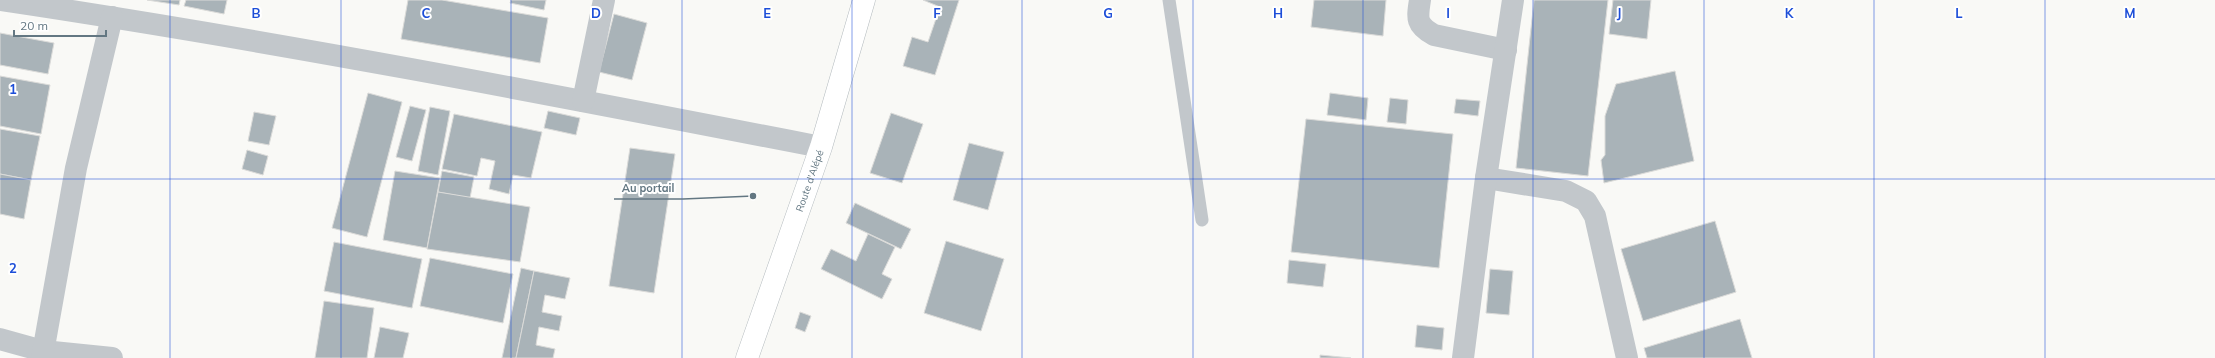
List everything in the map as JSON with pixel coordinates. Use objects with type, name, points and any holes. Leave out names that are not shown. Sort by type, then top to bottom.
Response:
[{"type":"main road","name":"Route d'Alépé","points":[[746,358],[821,147],[864,0]]},
{"type":"street","points":[[0,0],[112,17],[583,101],[821,147]]},
{"type":"street","points":[[583,101],[604,0]]},
{"type":"street","points":[[1420,0],[1418,18],[1423,29],[1434,35],[1506,50]]},
{"type":"street","points":[[1463,358],[1486,178],[1513,0]]},
{"type":"street","points":[[43,354],[76,168],[112,17]]},
{"type":"street","points":[[1486,178],[1566,191],[1586,201],[1595,216],[1627,358]]},
{"type":"street","points":[[0,340],[43,354],[112,358]]},
{"type":"lane","points":[[1169,0],[1202,220]]},
{"type":"building","points":[[147,0],[180,0],[179,5]]},
{"type":"building","points":[[186,0],[227,0],[224,14],[184,6]]},
{"type":"building","points":[[408,0],[442,0],[548,18],[540,63],[401,39]]},
{"type":"building","points":[[511,0],[546,0],[544,10],[510,3]]},
{"type":"building","points":[[923,0],[959,0],[935,75],[903,66],[912,37],[928,42],[940,7]]},
{"type":"building","points":[[1314,0],[1386,0],[1383,36],[1311,27]]},
{"type":"building","points":[[1534,0],[1608,0],[1588,176],[1516,168]]},
{"type":"building","points":[[1613,0],[1651,0],[1647,39],[1609,34]]},
{"type":"building","points":[[614,14],[647,23],[632,80],[599,72]]},
{"type":"building","points":[[0,33],[54,43],[48,74],[0,65]]},
{"type":"building","points":[[1675,71],[1694,161],[1604,183],[1601,160],[1605,155],[1605,116],[1616,84]]},
{"type":"building","points":[[0,76],[50,85],[41,134],[0,126]]},
{"type":"building","points":[[368,93],[402,102],[367,237],[332,228]]},
{"type":"building","points":[[1330,93],[1368,98],[1366,120],[1327,115]]},
{"type":"building","points":[[1390,98],[1408,100],[1406,124],[1387,122]]},
{"type":"building","points":[[1456,99],[1480,101],[1478,116],[1454,113]]},
{"type":"building","points":[[410,106],[426,110],[412,161],[396,157]]},
{"type":"building","points":[[430,107],[450,111],[438,175],[418,171]]},
{"type":"building","points":[[548,111],[580,118],[576,135],[544,128]]},
{"type":"building","points":[[254,112],[276,116],[269,145],[248,141]]},
{"type":"building","points":[[891,113],[923,124],[902,183],[870,173]]},
{"type":"building","points":[[454,114],[542,132],[531,178],[513,175],[509,194],[489,189],[495,161],[481,158],[477,176],[442,169]]},
{"type":"building","points":[[1306,119],[1453,134],[1439,268],[1291,252]]},
{"type":"building","points":[[0,129],[40,136],[31,180],[0,174]]},
{"type":"building","points":[[969,143],[1004,152],[988,210],[953,200]]},
{"type":"building","points":[[630,148],[675,154],[654,293],[609,286]]},
{"type":"building","points":[[247,150],[268,156],[263,175],[242,169]]},
{"type":"building","points":[[395,171],[440,178],[427,248],[383,240]]},
{"type":"building","points":[[442,171],[474,177],[470,198],[438,192]]},
{"type":"building","points":[[0,174],[31,180],[24,219],[0,214]]},
{"type":"building","points":[[438,192],[530,207],[520,262],[427,249]]},
{"type":"building","points":[[855,203],[911,229],[901,249],[846,223]]},
{"type":"building","points":[[1715,221],[1736,292],[1643,321],[1621,249]]},
{"type":"building","points":[[868,234],[895,247],[882,274],[892,279],[882,299],[821,269],[831,249],[856,261]]},
{"type":"building","points":[[946,241],[1004,259],[981,331],[924,313]]},
{"type":"building","points":[[334,242],[422,259],[412,308],[324,291]]},
{"type":"building","points":[[430,258],[513,274],[503,323],[420,306]]},
{"type":"building","points":[[1289,260],[1326,264],[1323,287],[1287,283]]},
{"type":"building","points":[[521,268],[534,271],[516,358],[502,358]]},
{"type":"building","points":[[1490,269],[1513,271],[1509,315],[1486,313]]},
{"type":"building","points":[[534,271],[570,278],[565,299],[545,295],[542,312],[562,316],[559,331],[539,327],[536,345],[555,349],[553,358],[516,358]]},
{"type":"building","points":[[324,301],[374,308],[367,358],[315,358]]},
{"type":"building","points":[[800,312],[811,316],[805,332],[795,328]]},
{"type":"building","points":[[1740,319],[1752,358],[1647,358],[1644,348]]},
{"type":"building","points":[[1417,325],[1444,328],[1442,350],[1415,347]]},
{"type":"building","points":[[380,327],[409,333],[403,358],[374,358]]},
{"type":"building","points":[[1320,355],[1351,358],[1320,358]]},
{"type":"place","name":"Au portail","points":[[753,196]]}]
